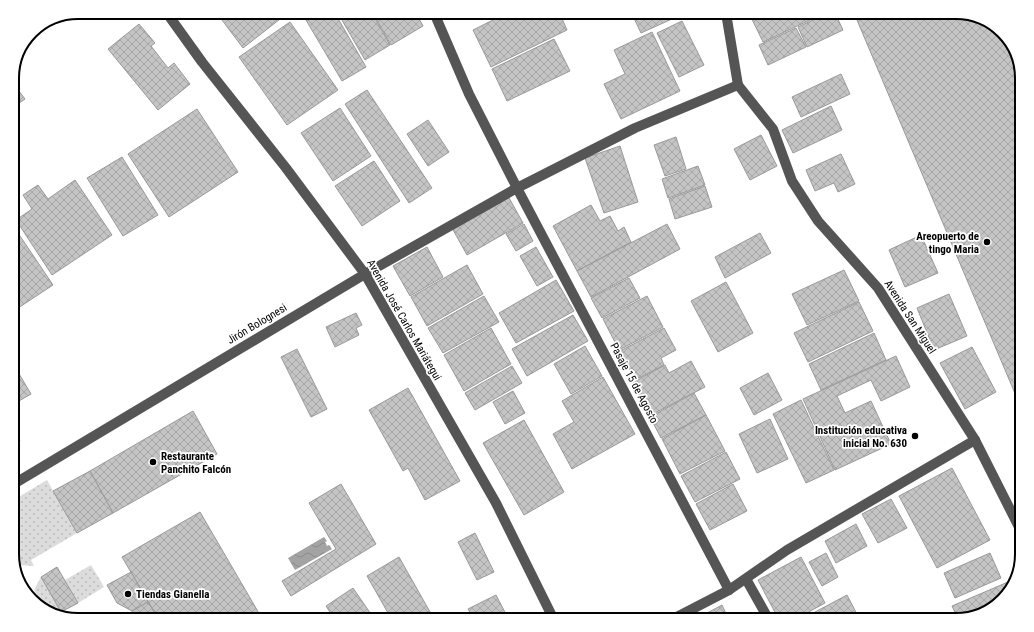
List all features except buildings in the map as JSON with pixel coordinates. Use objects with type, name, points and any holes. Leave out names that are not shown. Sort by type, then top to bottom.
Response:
[{"type":"street","name":"Avenida José Carlos Mariátegui","points":[[171,19],[202,62],[286,168],[365,274],[496,503],[551,613]]},
{"type":"street","name":"Pasaje 15 de Agosto","points":[[437,19],[469,94],[517,188],[729,590]]},
{"type":"street","points":[[727,19],[738,85]]},
{"type":"street","name":"Jirón Bolognesi","points":[[19,481],[365,274],[517,188],[635,128],[738,85]]},
{"type":"street","name":"Avenida San Miguel","points":[[738,85],[773,129],[792,181],[818,221],[878,288],[975,440],[1015,519]]},
{"type":"street","points":[[685,613],[729,590],[787,550],[975,440]]},
{"type":"street","points":[[746,578],[765,613]]},
{"type":"shaded area","points":[[47,480],[77,533],[31,560],[34,566],[20,565],[19,497]]},
{"type":"shaded area","points":[[91,565],[104,587],[78,603],[65,580]]},
{"type":"shaded area","points":[[41,577],[60,610],[42,601],[34,590]]},
{"type":"water","points":[[324,537],[327,541],[325,542],[327,546],[329,545],[332,549],[295,570],[288,558]]},
{"type":"place","name":"Areopuerto de tingo Maria","points":[[987,242]]},
{"type":"place","name":"Institución educativa inicial No. 630","points":[[915,436]]},
{"type":"place","name":"Restaurante Panchito Falcón","points":[[153,462]]},
{"type":"place","name":"Tiendas Gianella","points":[[128,594]]}]
